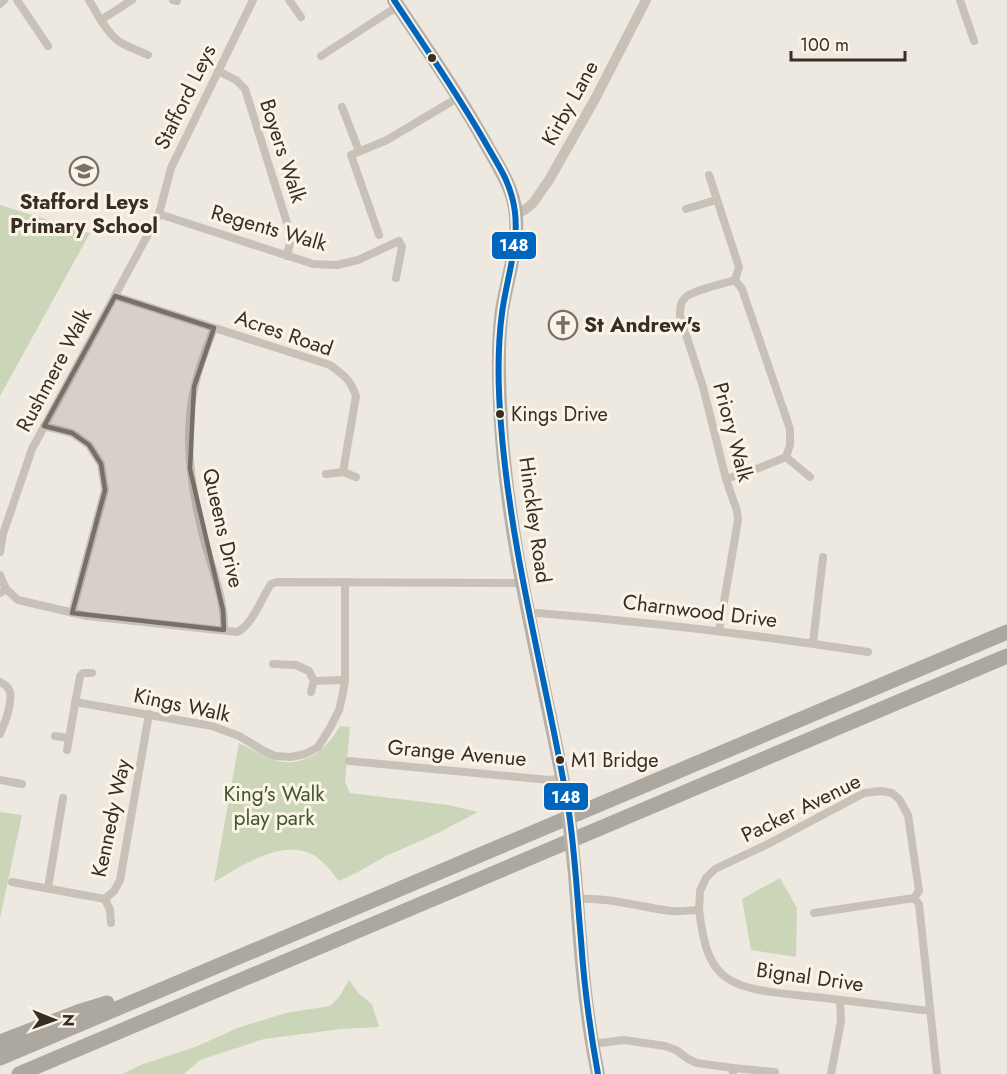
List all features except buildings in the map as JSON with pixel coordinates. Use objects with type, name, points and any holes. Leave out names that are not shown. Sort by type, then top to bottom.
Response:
[{"type":"highway","points":[[0,1058],[1007,632]]},
{"type":"highway","points":[[19,1074],[1007,656]]},
{"type":"highway","points":[[0,1041],[78,1012],[192,977]]},
{"type":"highway","points":[[41,1074],[109,1036]]},
{"type":"main road","name":"Hinckley Road","points":[[396,3],[459,97],[503,175],[513,199],[516,214],[516,242],[502,310],[499,341],[502,432],[507,489],[522,583],[572,838],[583,969],[598,1074]]},
{"type":"street","points":[[0,4],[4,0]]},
{"type":"street","points":[[17,0],[48,46]]},
{"type":"street","points":[[89,0],[117,40],[148,55]]},
{"type":"street","points":[[101,20],[132,0]]},
{"type":"street","name":"Stafford Leys","points":[[159,214],[171,168],[253,0]]},
{"type":"street","points":[[289,0],[301,17]]},
{"type":"street","name":"Kirby Lane","points":[[516,214],[526,210],[533,203],[549,180],[595,99],[646,0]]},
{"type":"street","points":[[960,0],[974,41]]},
{"type":"street","points":[[321,57],[396,3]]},
{"type":"street","points":[[132,59],[136,50]]},
{"type":"street","name":"Boyers Walk","points":[[218,71],[236,80],[245,89],[288,226],[290,243],[287,256]]},
{"type":"street","points":[[379,235],[351,155],[387,140],[459,97]]},
{"type":"street","points":[[342,107],[359,151]]},
{"type":"street","points":[[709,175],[739,267],[735,280],[742,289],[790,429],[790,445],[786,457],[726,479]]},
{"type":"street","points":[[686,209],[694,201],[716,200]]},
{"type":"street","name":"Regents Walk","points":[[159,214],[313,264],[337,265],[358,260],[399,241],[402,247],[396,278]]},
{"type":"street","name":"Rushmere Walk","points":[[0,552],[3,534],[32,449],[159,214]]},
{"type":"street","name":"Priory Walk","points":[[719,631],[738,520],[737,511],[726,479],[703,387],[680,316],[680,305],[684,298],[692,292],[735,280]]},
{"type":"street","name":"Acres Road","points":[[115,296],[330,365],[345,375],[353,386],[356,396],[342,472]]},
{"type":"street","name":"Queens Drive","points":[[214,328],[193,394],[189,435],[190,469],[195,501],[223,610],[224,630]]},
{"type":"street","points":[[44,426],[72,433],[89,445],[101,464],[105,489],[72,613]]},
{"type":"street","points":[[786,457],[810,477]]},
{"type":"street","points":[[326,474],[342,472],[356,477]]},
{"type":"street","points":[[813,643],[823,557]]},
{"type":"street","points":[[0,575],[3,591],[18,600],[72,613],[106,619],[237,632],[243,630],[248,624],[267,589],[271,584],[277,582],[522,583]]},
{"type":"street","name":"Kings Walk","points":[[75,702],[212,726],[239,736],[275,756],[298,756],[318,747],[341,704],[345,680],[345,582]]},
{"type":"street","name":"Charnwood Drive","points":[[528,614],[538,612],[642,621],[868,652]]},
{"type":"street","points":[[273,664],[296,665],[309,671],[314,681],[311,692]]},
{"type":"street","points":[[67,750],[80,676],[83,673],[92,673]]},
{"type":"street","points":[[314,681],[345,680]]},
{"type":"street","points":[[0,682],[7,686],[10,692],[6,723],[0,734]]},
{"type":"street","name":"Kennedy Way","points":[[111,924],[110,910],[105,899],[114,891],[120,880],[149,714]]},
{"type":"street","points":[[55,736],[69,738]]},
{"type":"street","name":"Grange Avenue","points":[[349,761],[563,783]]},
{"type":"street","points":[[0,780],[22,784]]},
{"type":"street","name":"Packer Avenue","points":[[699,910],[700,891],[706,878],[715,869],[768,844],[864,793],[881,791],[892,793],[908,815],[919,891],[914,898],[919,904],[937,1074]]},
{"type":"street","points":[[48,888],[63,798]]},
{"type":"street","points":[[12,882],[105,899]]},
{"type":"street","points":[[814,913],[914,898]]},
{"type":"street","points":[[577,899],[607,900],[673,911],[699,910]]},
{"type":"street","name":"Bignal Drive","points":[[699,910],[702,934],[714,966],[723,976],[740,984],[768,992],[930,1011]]},
{"type":"street","points":[[831,1074],[841,1021],[840,1000]]},
{"type":"street","points":[[592,1044],[624,1040],[665,1046],[696,1063],[733,1071],[775,1072],[775,1074]]},
{"type":"highlighted area","points":[[115,296],[214,328],[194,387],[190,469],[223,610],[224,630],[72,613],[105,490],[101,464],[89,445],[72,433],[44,426]]},
{"type":"green space","points":[[0,205],[90,233],[0,396]]},
{"type":"green space","name":"King's Walk play park","points":[[340,726],[350,727],[345,782],[350,793],[448,805],[478,812],[339,881],[314,855],[292,850],[268,854],[214,882],[239,743],[273,760],[298,761],[322,749]]},
{"type":"green space","points":[[0,812],[22,815],[0,918]]},
{"type":"green space","points":[[780,878],[797,908],[796,957],[751,950],[742,899]]},
{"type":"green space","points":[[349,980],[359,994],[372,1004],[379,1027],[341,1029],[264,1039],[200,1060],[184,1074],[122,1074],[143,1064],[195,1047],[240,1027],[286,1013],[330,1006],[339,997]]},
{"type":"transit line","name":"148","points":[[394,0],[497,162],[510,190],[515,212],[515,241],[499,341],[501,425],[521,569],[568,806],[586,991],[598,1074]]},
{"type":"place","name":"Stafford Leys Primary School","points":[[84,171]]},
{"type":"place","name":"St Andrew's","points":[[563,325]]},
{"type":"place","name":"Kings Drive","points":[[500,414]]},
{"type":"place","name":"M1 Bridge","points":[[560,760]]}]
